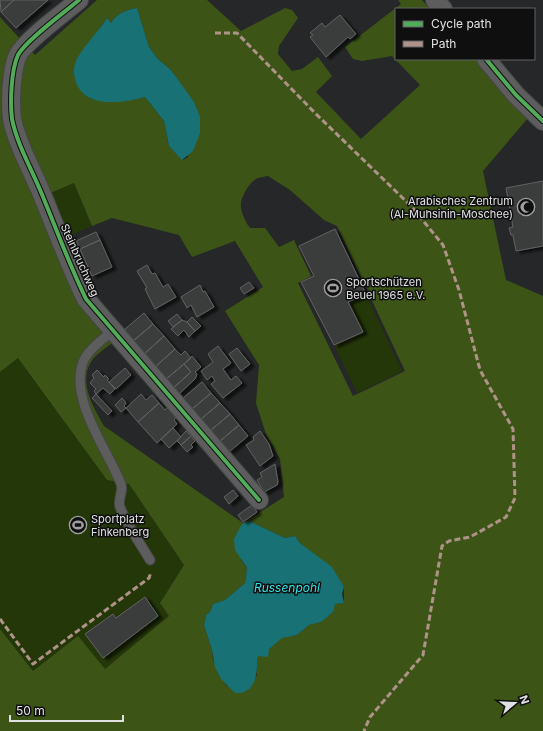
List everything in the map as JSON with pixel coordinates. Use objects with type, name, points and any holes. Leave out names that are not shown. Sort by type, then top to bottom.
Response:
[{"type":"street","name":"Steinbruchweg","points":[[79,0],[39,34],[19,54],[12,72],[12,118],[26,160],[69,264],[86,299],[258,500]]},
{"type":"street","points":[[435,0],[442,8]]},
{"type":"street","points":[[487,60],[516,95],[543,121]]},
{"type":"lane","points":[[112,331],[88,353],[83,362],[81,382],[84,401],[106,454],[122,485],[119,506],[150,560]]},
{"type":"green space","points":[[97,0],[207,0],[241,31],[285,8],[292,10],[298,18],[279,46],[278,54],[292,71],[302,69],[318,57],[332,76],[316,92],[361,139],[420,85],[396,60],[476,60],[528,118],[483,171],[506,280],[543,296],[543,731],[0,731],[0,629],[33,671],[78,636],[105,669],[169,616],[160,603],[184,565],[129,484],[107,480],[18,358],[0,372],[0,17],[35,55]],"holes":[[[137,8],[149,47],[158,59],[171,70],[184,89],[188,157],[183,160],[169,146],[164,121],[145,97],[118,101],[91,99],[75,63],[107,18],[111,23],[119,14]],[[268,176],[290,190],[324,220],[337,226],[405,371],[353,396],[298,283],[311,276],[294,240],[279,247],[265,228],[250,228],[241,210],[242,198],[246,190],[256,179]],[[74,183],[92,226],[112,218],[179,235],[192,257],[235,241],[263,287],[225,311],[259,365],[256,403],[266,434],[280,459],[284,497],[243,523],[104,426],[92,403],[87,387],[87,370],[98,353],[114,341],[48,194]],[[249,521],[285,538],[295,536],[300,543],[316,556],[344,587],[344,603],[335,604],[321,622],[309,625],[297,635],[282,637],[258,656],[256,671],[257,676],[227,686],[219,675],[204,625],[206,615],[210,612],[213,604],[225,600],[245,583],[247,568],[241,560]]]},
{"type":"green space","points":[[398,0],[422,0],[429,8],[396,8],[401,4]]},
{"type":"green space","points":[[395,9],[395,59],[392,56],[362,61],[353,59],[345,47]]},
{"type":"green space","points":[[74,183],[92,226],[69,236],[51,193]]},
{"type":"green space","points":[[366,294],[402,371],[357,393],[334,345],[363,332],[348,302]]},
{"type":"green space","name":"Sportplatz Finkenberg","points":[[18,358],[107,480],[129,484],[184,565],[160,603],[169,616],[105,669],[33,671],[0,629],[0,372]]},
{"type":"water","points":[[137,8],[149,47],[158,59],[171,70],[194,102],[200,117],[200,133],[193,151],[182,160],[169,146],[164,121],[145,97],[116,102],[96,100],[87,97],[81,91],[75,80],[74,68],[77,59],[107,18],[111,23],[122,12]]},
{"type":"water","name":"Russenpohl","points":[[249,521],[285,538],[295,536],[300,543],[332,567],[344,587],[342,594],[344,603],[335,604],[333,612],[321,622],[309,625],[297,635],[282,638],[269,649],[268,657],[258,656],[256,675],[252,686],[248,690],[235,693],[221,679],[215,667],[212,650],[204,625],[206,615],[210,612],[213,604],[225,600],[245,583],[247,568],[235,550],[234,539],[242,524]]},
{"type":"building","points":[[0,0],[14,0],[1,12]]},
{"type":"building","points":[[14,0],[48,0],[16,28],[1,12]]},
{"type":"building","points":[[340,15],[356,34],[350,39],[348,37],[326,57],[310,37],[313,35],[310,33],[322,23],[325,27]]},
{"type":"building","name":"Arabisches Zentrum (Al-Muhsinin-Moschee)","points":[[543,181],[543,246],[516,251],[513,235],[511,235],[509,228],[513,227],[506,188]]},
{"type":"building","name":"Sportschützen Beuel 1965 e.V.","points":[[335,229],[366,294],[348,302],[363,332],[334,345],[301,282],[314,276],[299,246]]},
{"type":"building","points":[[96,232],[100,240],[80,249],[76,241]]},
{"type":"building","points":[[100,240],[112,267],[92,276],[80,249]]},
{"type":"building","points":[[147,265],[152,274],[155,273],[163,287],[168,284],[176,297],[155,309],[145,289],[147,288],[137,271]]},
{"type":"building","points":[[249,282],[254,288],[244,294],[240,288]]},
{"type":"building","points":[[200,285],[203,292],[205,291],[214,307],[197,317],[191,305],[187,308],[181,297]]},
{"type":"building","points":[[144,313],[153,324],[132,342],[125,329]]},
{"type":"building","points":[[177,314],[182,320],[173,327],[168,321]]},
{"type":"building","points":[[192,317],[201,326],[195,331],[187,322]]},
{"type":"building","points":[[182,320],[187,322],[195,331],[189,337],[184,330],[178,336],[171,329]]},
{"type":"building","points":[[153,324],[164,336],[143,355],[132,342]]},
{"type":"building","points":[[164,336],[175,349],[154,368],[143,355]]},
{"type":"building","points":[[218,346],[231,363],[223,369],[231,380],[236,376],[242,383],[223,398],[211,384],[215,381],[212,376],[207,380],[201,371],[213,362],[208,354]]},
{"type":"building","points":[[237,348],[250,364],[241,371],[229,354]]},
{"type":"building","points":[[175,349],[181,355],[185,351],[191,358],[165,380],[154,368]]},
{"type":"building","points":[[192,356],[201,367],[195,372],[197,374],[195,379],[179,394],[172,389],[191,372],[184,364]]},
{"type":"building","points":[[184,364],[191,372],[172,389],[165,380]]},
{"type":"building","points":[[125,368],[131,375],[116,389],[109,382]]},
{"type":"building","points":[[97,370],[104,377],[105,375],[109,379],[107,380],[115,389],[110,394],[103,388],[96,394],[94,391],[96,389],[90,383],[94,378],[92,375]]},
{"type":"building","points":[[202,382],[211,393],[191,410],[182,399]]},
{"type":"building","points":[[211,393],[220,403],[200,420],[191,410]]},
{"type":"building","points":[[96,394],[112,411],[108,415],[92,398]]},
{"type":"building","points":[[141,394],[146,400],[152,395],[159,403],[138,422],[126,408]]},
{"type":"building","points":[[122,398],[126,403],[124,406],[126,408],[121,412],[115,405]]},
{"type":"building","points":[[159,403],[165,410],[169,406],[178,416],[174,420],[177,424],[157,443],[138,422]]},
{"type":"building","points":[[220,403],[230,414],[210,431],[200,420]]},
{"type":"building","points":[[230,414],[239,425],[219,442],[210,431]]},
{"type":"building","points":[[239,425],[248,436],[229,452],[219,442]]},
{"type":"building","points":[[173,428],[181,437],[169,448],[161,439]]},
{"type":"building","points":[[186,431],[191,436],[181,445],[177,441]]},
{"type":"building","points":[[260,431],[269,444],[273,456],[260,466],[246,445],[254,440],[253,437]]},
{"type":"building","points":[[191,436],[195,441],[191,445],[193,447],[187,452],[181,445]]},
{"type":"building","points":[[275,464],[278,482],[277,485],[264,492],[257,480],[262,477],[260,473]]},
{"type":"building","points":[[233,490],[238,496],[229,504],[224,497]]},
{"type":"building","points":[[252,505],[257,512],[243,522],[238,515]]},
{"type":"building","points":[[145,597],[158,616],[103,658],[85,634],[113,614],[116,618]]},
{"type":"marked path","points":[[215,33],[237,33],[315,113],[411,206],[443,245],[459,290],[480,370],[513,429],[515,498],[506,517],[470,537],[449,541],[442,546],[423,655],[370,717],[364,731]]},
{"type":"marked path","points":[[0,619],[33,664],[149,578],[151,572]]},
{"type":"cycle path","points":[[79,0],[29,42],[18,55],[12,78],[11,96],[12,119],[17,138],[86,299],[259,500]]},
{"type":"cycle path","points":[[487,60],[516,95],[543,121]]},
{"type":"place","name":"Arabisches Zentrum (Al-Muhsinin-Moschee)","points":[[526,207]]},
{"type":"place","name":"Sportschützen Beuel 1965 e.V.","points":[[333,288]]},
{"type":"place","name":"Sportplatz Finkenberg","points":[[78,525]]}]
